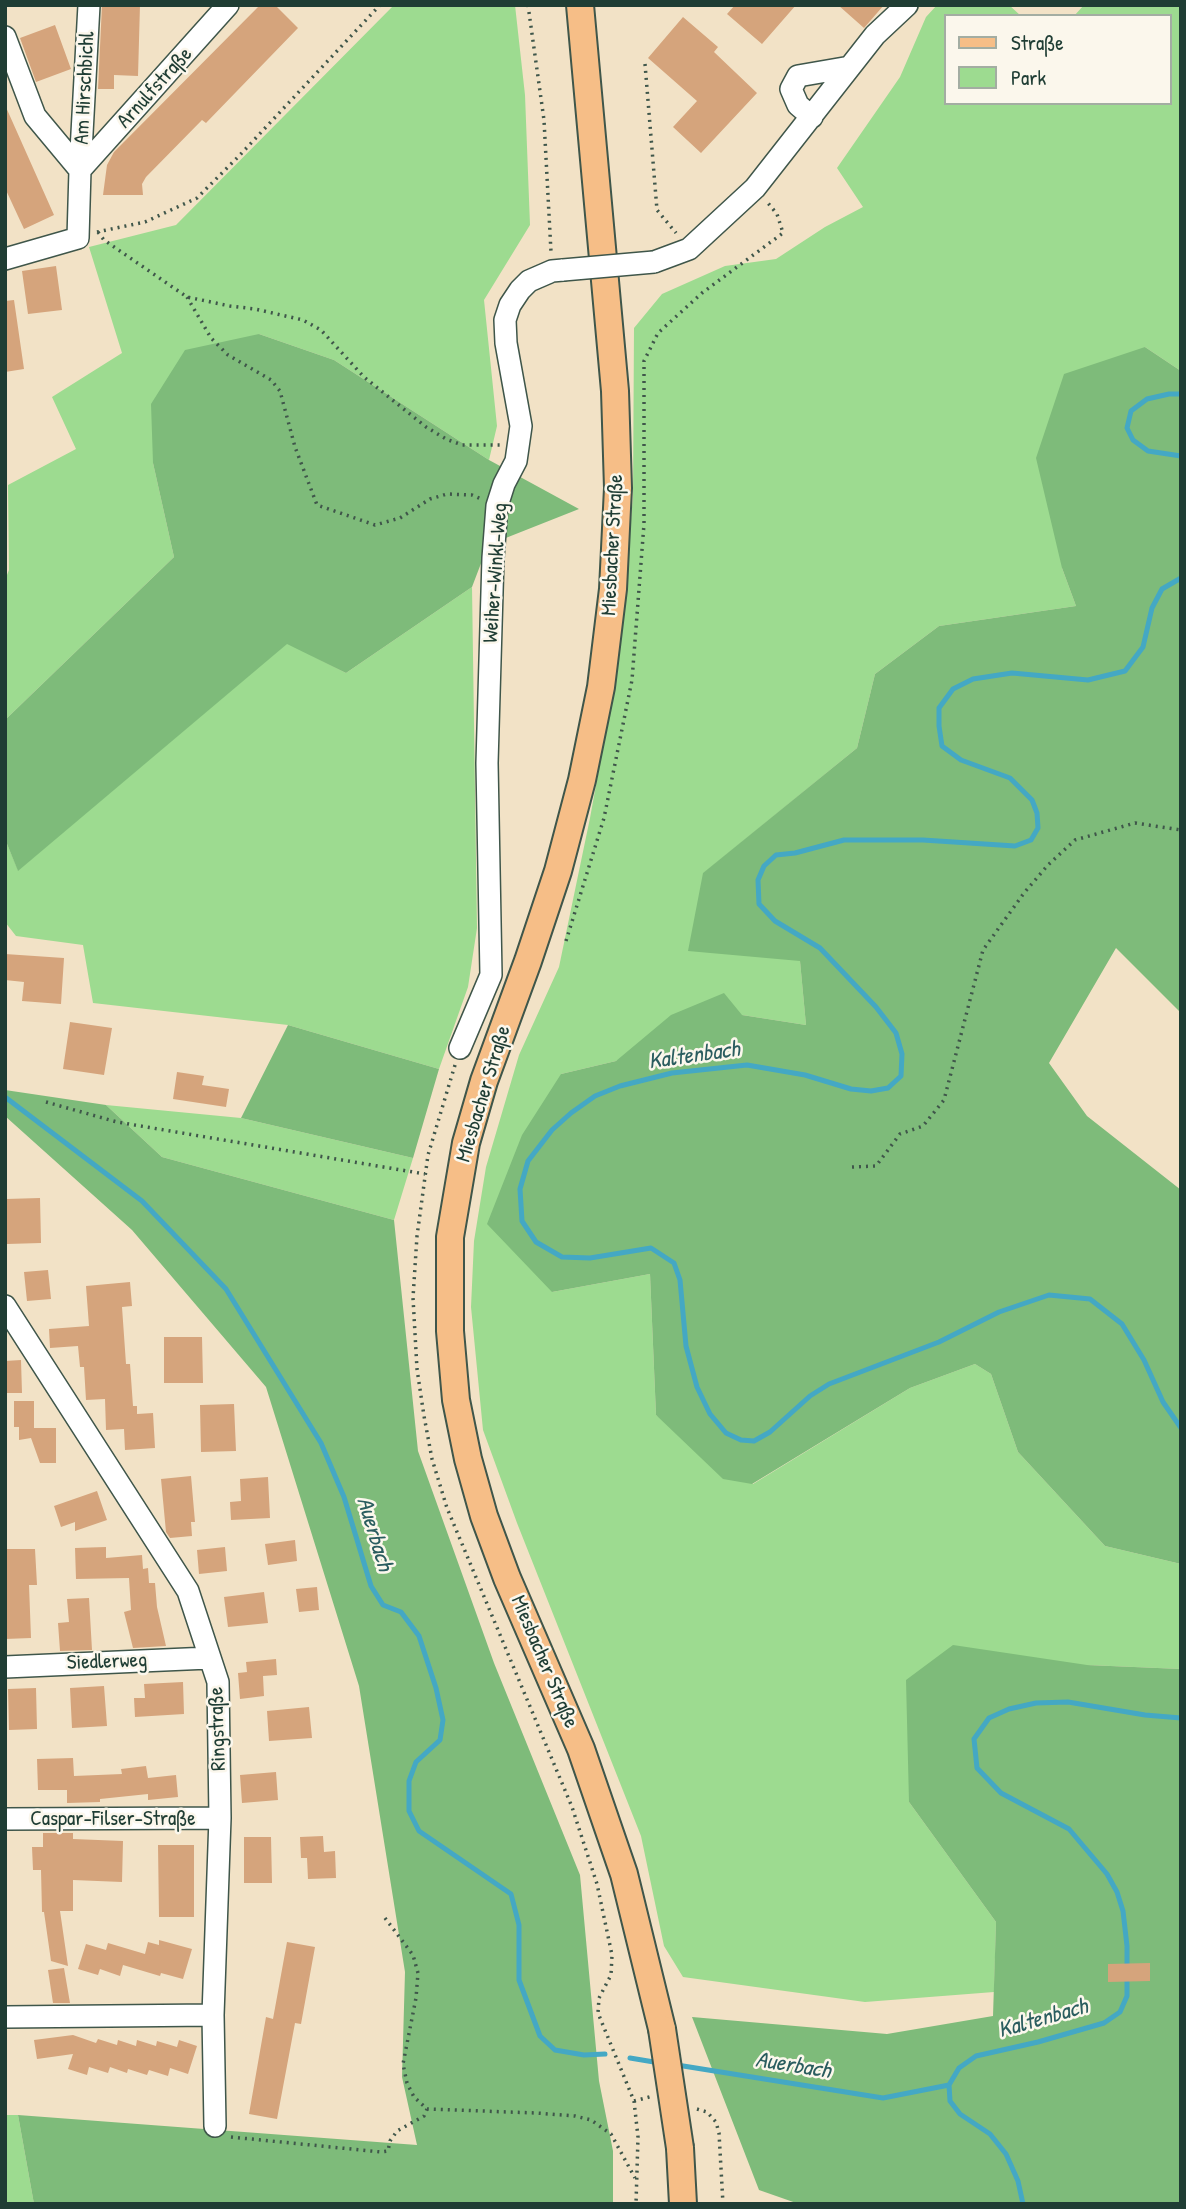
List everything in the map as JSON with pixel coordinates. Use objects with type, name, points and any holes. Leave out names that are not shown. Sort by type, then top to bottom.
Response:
[{"type":"main road","name":"Miesbacher Straße","points":[[580,5],[615,391],[618,488],[613,589],[601,687],[582,780],[528,961],[484,1081],[466,1143],[450,1237],[450,1331],[456,1399],[468,1459],[484,1516],[507,1578],[581,1749],[624,1874],[662,2029],[680,2148],[683,2204]]},
{"type":"street","name":"Am Hirschbichl","points":[[88,235],[80,170],[89,5]]},
{"type":"street","name":"Arnulfstraße","points":[[80,170],[228,5]]},
{"type":"street","name":"Weiher-Winkl-Weg","points":[[460,1048],[491,975],[487,763],[493,558],[497,506],[520,446],[521,426],[506,342],[505,320],[509,305],[529,281],[557,271],[654,262],[689,249],[755,188],[875,35],[907,5]]},
{"type":"street","points":[[5,37],[35,116],[80,170]]},
{"type":"street","points":[[812,117],[798,105],[790,89],[798,76],[850,67]]},
{"type":"street","points":[[5,259],[88,235]]},
{"type":"street","name":"Ringstraße","points":[[7,1312],[188,1591],[218,1682],[220,1818],[213,2015],[215,2126]]},
{"type":"street","name":"Siedlerweg","points":[[5,1667],[209,1658]]},
{"type":"street","name":"Caspar-Filser-Straße","points":[[5,1819],[220,1818]]},
{"type":"street","points":[[5,2017],[213,2015]]},
{"type":"path","points":[[88,235],[145,222],[197,198],[380,5]]},
{"type":"path","points":[[528,5],[544,120],[557,271]]},
{"type":"path","points":[[645,64],[657,210],[689,249]]},
{"type":"path","points":[[566,940],[604,818],[632,680],[644,524],[644,361],[658,333],[702,293],[783,233],[777,214],[755,188]]},
{"type":"path","points":[[88,235],[104,240],[187,297],[303,320],[321,330],[364,377],[426,427],[446,439],[462,445],[520,446]]},
{"type":"path","points":[[187,297],[211,338],[228,355],[271,380],[280,391],[295,447],[317,505],[375,525],[400,518],[430,499],[447,494],[472,495],[497,506]]},
{"type":"path","points":[[852,1167],[876,1166],[900,1134],[923,1126],[944,1100],[983,950],[1048,865],[1075,840],[1135,823],[1181,830]]},
{"type":"path","points":[[46,1102],[117,1122],[425,1174]]},
{"type":"path","points":[[385,1917],[413,1955],[418,1973],[403,2064],[407,2083],[414,2097],[427,2109],[549,2114],[591,2120],[611,2134],[636,2180]]},
{"type":"path","points":[[604,2030],[634,2101],[638,2137],[636,2204]]},
{"type":"path","points":[[634,2101],[654,2096]]},
{"type":"path","points":[[691,2107],[708,2112],[716,2122],[723,2204]]},
{"type":"path","points":[[215,2126],[218,2136],[381,2152],[388,2151],[390,2141],[397,2131],[424,2116],[427,2109]]},
{"type":"green space","points":[[394,5],[515,5],[525,95],[530,225],[484,300],[497,426],[489,460],[334,360],[259,334],[153,463],[174,557],[5,720],[8,485],[76,449],[52,397],[122,353],[89,247],[176,225]]},
{"type":"green space","points":[[937,5],[1009,5],[1019,14],[944,14],[944,105],[1172,105],[1172,14],[1076,14],[1084,5],[1181,5],[1181,371],[1145,347],[1062,568],[1076,606],[939,626],[875,674],[857,748],[704,873],[800,961],[806,1025],[742,1015],[616,1061],[561,1074],[552,1292],[650,1274],[656,1415],[753,1484],[910,1388],[975,1364],[991,1374],[1018,1452],[1105,1546],[1181,1564],[1181,1669],[1087,1665],[909,1802],[996,1922],[994,1992],[865,2002],[683,1977],[664,1946],[641,1836],[483,1430],[471,1307],[474,1241],[486,1167],[519,1055],[559,967],[619,659],[633,496],[634,328],[662,294],[725,266],[776,259],[825,227],[863,207],[837,168],[900,77],[926,17]]},
{"type":"green space","points":[[259,334],[334,360],[489,460],[579,509],[488,545],[472,587],[346,673],[287,644],[18,871],[5,839],[5,720],[174,557],[153,463],[151,404],[185,350]]},
{"type":"green space","points":[[1145,347],[1181,371],[1181,1013],[1116,948],[1049,1063],[1087,1116],[1181,1190],[1181,1564],[1105,1546],[1018,1452],[991,1374],[975,1364],[910,1388],[752,1484],[723,1479],[656,1415],[650,1274],[552,1292],[487,1224],[522,1135],[561,1074],[616,1061],[671,1015],[724,993],[742,1015],[806,1025],[800,961],[688,951],[703,873],[857,748],[875,674],[939,626],[1076,606],[1062,568],[1036,458],[1064,374]]},
{"type":"green space","points":[[472,587],[477,928],[468,987],[439,1069],[288,1025],[93,1003],[83,945],[16,936],[5,922],[5,839],[18,870],[287,643],[346,673]]},
{"type":"green space","points":[[288,1025],[439,1069],[413,1158],[241,1118]]},
{"type":"green space","points":[[5,1090],[106,1105],[162,1157],[394,1220],[418,1451],[494,1663],[580,1875],[599,2081],[613,2151],[613,2204],[34,2204],[18,2115],[417,2145],[402,2077],[405,1972],[359,1686],[266,1387],[132,1230],[5,1116]]},
{"type":"green space","points":[[106,1105],[241,1118],[413,1158],[394,1220],[162,1157]]},
{"type":"green space","points":[[953,1645],[1087,1665],[1181,1669],[1181,2204],[799,2204],[759,2190],[692,2017],[887,2034],[993,2016],[996,1922],[909,1802],[906,1680]]},
{"type":"green space","points":[[5,2115],[18,2115],[34,2204],[5,2204]]},
{"type":"building","points":[[102,5],[140,5],[138,76],[114,75],[114,89],[98,89]]},
{"type":"building","points":[[260,5],[275,5],[298,28],[206,123],[202,120],[146,177],[142,184],[143,195],[103,195],[107,165],[114,152]]},
{"type":"building","points":[[735,5],[796,5],[762,44],[727,14]]},
{"type":"building","points":[[838,5],[884,5],[864,28]]},
{"type":"building","points":[[683,17],[718,47],[714,52],[757,93],[701,153],[673,127],[697,101],[648,58]]},
{"type":"building","points":[[55,25],[71,69],[36,82],[20,38]]},
{"type":"building","points":[[5,105],[54,215],[24,229],[5,188]]},
{"type":"building","points":[[56,266],[62,310],[28,314],[22,271]]},
{"type":"building","points":[[14,300],[24,369],[5,372],[5,301]]},
{"type":"building","points":[[5,954],[64,958],[61,1004],[22,1001],[24,982],[5,980]]},
{"type":"building","points":[[70,1022],[112,1028],[104,1075],[63,1069]]},
{"type":"building","points":[[177,1072],[204,1076],[202,1085],[229,1089],[226,1107],[173,1099]]},
{"type":"building","points":[[40,1198],[41,1243],[7,1244],[6,1199]]},
{"type":"building","points":[[48,1270],[51,1299],[27,1301],[24,1272]]},
{"type":"building","points":[[130,1282],[132,1306],[122,1307],[126,1364],[130,1364],[133,1406],[137,1406],[137,1414],[153,1413],[155,1448],[125,1450],[124,1429],[106,1430],[105,1399],[86,1400],[84,1367],[80,1367],[78,1346],[50,1348],[49,1329],[89,1326],[86,1286]]},
{"type":"building","points":[[164,1337],[202,1337],[203,1383],[164,1383]]},
{"type":"building","points":[[21,1360],[22,1393],[5,1393],[5,1361]]},
{"type":"building","points":[[14,1401],[34,1401],[34,1428],[56,1428],[56,1463],[40,1463],[31,1438],[19,1440],[19,1427],[14,1427]]},
{"type":"building","points":[[234,1404],[236,1451],[201,1452],[200,1405]]},
{"type":"building","points":[[191,1476],[195,1522],[191,1522],[192,1536],[170,1538],[166,1532],[161,1479]]},
{"type":"building","points":[[268,1477],[270,1518],[231,1520],[230,1502],[241,1501],[240,1479]]},
{"type":"building","points":[[97,1491],[107,1520],[75,1531],[75,1522],[61,1527],[54,1506]]},
{"type":"building","points":[[295,1540],[297,1561],[268,1565],[265,1544]]},
{"type":"building","points":[[106,1547],[106,1558],[142,1555],[143,1569],[148,1568],[149,1583],[155,1583],[157,1607],[166,1646],[133,1648],[124,1612],[131,1610],[129,1578],[76,1579],[75,1548]]},
{"type":"building","points":[[225,1547],[227,1571],[199,1574],[197,1550]]},
{"type":"building","points":[[5,1549],[35,1549],[37,1585],[29,1585],[31,1638],[5,1639]]},
{"type":"building","points":[[317,1587],[319,1610],[299,1612],[296,1589]]},
{"type":"building","points":[[264,1592],[268,1623],[228,1627],[224,1597]]},
{"type":"building","points":[[89,1598],[92,1650],[60,1651],[58,1623],[69,1622],[67,1599]]},
{"type":"building","points":[[276,1659],[277,1675],[263,1676],[264,1696],[240,1699],[238,1673],[247,1672],[246,1662]]},
{"type":"building","points":[[183,1682],[184,1714],[135,1717],[134,1698],[145,1698],[144,1684]]},
{"type":"building","points":[[104,1686],[107,1726],[72,1728],[70,1688]]},
{"type":"building","points":[[36,1688],[37,1729],[9,1730],[8,1689]]},
{"type":"building","points":[[309,1707],[312,1738],[269,1741],[267,1711]]},
{"type":"building","points":[[73,1758],[74,1776],[122,1774],[121,1769],[146,1766],[148,1778],[176,1775],[178,1797],[148,1800],[148,1794],[100,1799],[100,1802],[67,1803],[67,1790],[38,1790],[37,1759]]},
{"type":"building","points":[[276,1772],[278,1800],[242,1803],[240,1775]]},
{"type":"building","points":[[43,1833],[73,1833],[73,1839],[123,1841],[122,1882],[73,1880],[73,1911],[60,1911],[68,1966],[51,1961],[42,1912],[41,1870],[33,1870],[32,1847],[43,1847]]},
{"type":"building","points":[[323,1836],[324,1852],[335,1851],[336,1878],[308,1879],[307,1858],[301,1858],[300,1837]]},
{"type":"building","points":[[244,1837],[271,1837],[272,1883],[244,1883]]},
{"type":"building","points":[[158,1845],[194,1845],[194,1917],[159,1917]]},
{"type":"building","points":[[159,1940],[192,1949],[183,1979],[161,1973],[160,1976],[123,1965],[120,1976],[100,1969],[98,1975],[78,1969],[86,1944],[106,1950],[108,1943],[145,1954],[148,1942],[159,1945]]},
{"type":"building","points":[[287,1942],[315,1947],[301,2024],[295,2023],[277,2119],[249,2114],[266,2017],[273,2019]]},
{"type":"building","points":[[1150,1963],[1150,1981],[1108,1982],[1108,1964]]},
{"type":"building","points":[[64,1968],[70,2003],[53,2003],[48,1970]]},
{"type":"building","points":[[73,2035],[96,2043],[98,2039],[117,2045],[118,2040],[136,2046],[137,2040],[156,2046],[157,2041],[177,2047],[179,2040],[197,2046],[188,2074],[170,2068],[168,2076],[149,2070],[147,2075],[128,2069],[127,2073],[110,2067],[108,2073],[89,2067],[87,2075],[68,2069],[73,2054],[37,2059],[34,2040]]},
{"type":"waterway","name":"Kaltenbach","points":[[1181,394],[1147,399],[1131,411],[1127,428],[1133,440],[1148,451],[1181,456]]},
{"type":"waterway","name":"Kaltenbach","points":[[1181,578],[1162,589],[1152,608],[1143,647],[1125,671],[1088,680],[1012,673],[973,679],[953,689],[939,708],[942,746],[961,760],[1010,778],[1032,800],[1037,813],[1038,828],[1031,840],[1015,846],[923,840],[844,840],[795,853],[776,855],[764,866],[758,880],[759,904],[775,921],[820,948],[876,1007],[896,1033],[902,1054],[901,1076],[888,1088],[871,1091],[851,1089],[805,1075],[747,1065],[672,1073],[620,1086],[595,1096],[552,1130],[528,1161],[520,1189],[522,1221],[536,1242],[562,1257],[590,1258],[651,1248],[674,1263],[680,1280],[686,1346],[697,1387],[710,1414],[726,1433],[741,1440],[754,1441],[770,1432],[810,1396],[829,1384],[939,1342],[999,1312],[1049,1295],[1090,1299],[1122,1324],[1144,1360],[1163,1402],[1181,1428]]},
{"type":"waterway","name":"Auerbach","points":[[5,1097],[142,1201],[226,1289],[321,1443],[344,1497],[371,1586],[383,1605],[401,1612],[419,1636],[443,1720],[440,1740],[416,1762],[409,1781],[409,1811],[419,1831],[511,1894],[519,1925],[519,1980],[540,2036],[555,2050],[584,2055],[605,2054]]},
{"type":"waterway","name":"Kaltenbach","points":[[1127,1967],[1123,1911],[1107,1874],[1069,1829],[1001,1793],[977,1768],[974,1739],[989,1718],[1009,1709],[1036,1703],[1068,1702],[1181,1718]]},
{"type":"waterway","name":"Kaltenbach","points":[[1023,2204],[1018,2181],[1006,2154],[990,2134],[960,2114],[950,2101],[949,2085],[959,2068],[976,2056],[1104,2023],[1120,2012],[1127,1996],[1127,1977]]},
{"type":"waterway","name":"Auerbach","points":[[630,2058],[660,2063]]},
{"type":"waterway","name":"Auerbach","points":[[677,2065],[883,2098],[949,2085]]}]
